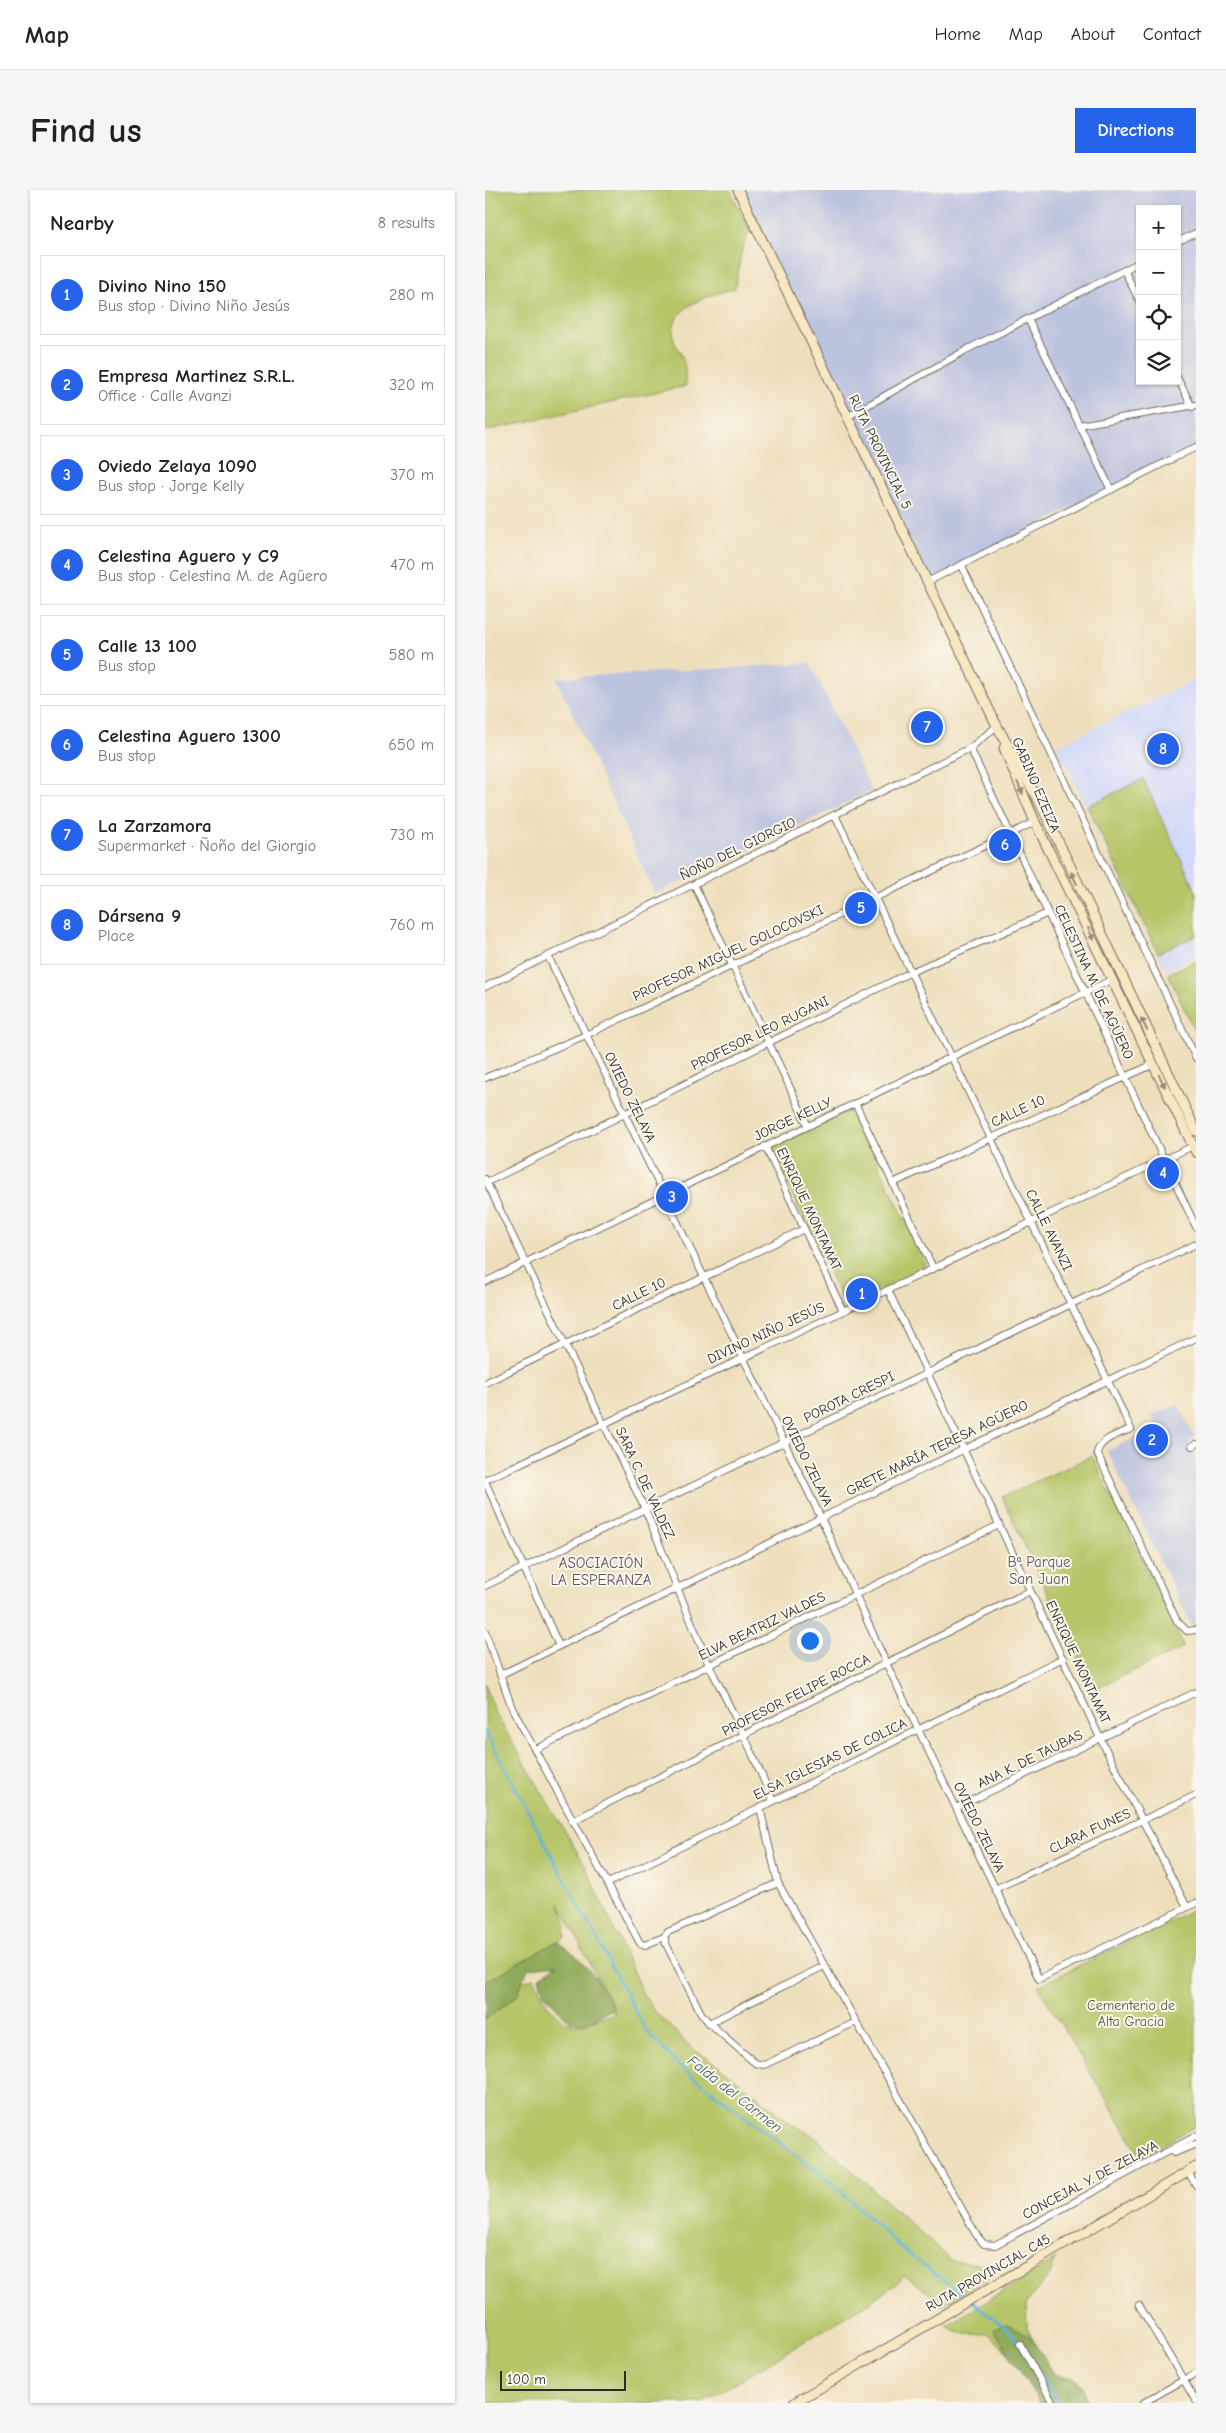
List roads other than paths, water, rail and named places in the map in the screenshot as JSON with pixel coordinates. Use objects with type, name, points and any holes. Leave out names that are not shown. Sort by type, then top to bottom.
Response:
[{"type":"main road","name":"RUTA PROVINCIAL 5","points":[[739,190],[997,726]]},
{"type":"main road","name":"GABINO EZEIZA","points":[[997,726],[1007,758],[1035,822],[1195,1149]]},
{"type":"main road","name":"GABINO EZEIZA","points":[[997,726],[1041,805],[1196,1131]]},
{"type":"main road","name":"RUTA PROVINCIAL C45","points":[[794,2403],[1192,2169]]},
{"type":"street","points":[[1181,240],[1196,233]]},
{"type":"street","points":[[846,415],[1028,318],[1136,264]]},
{"type":"street","points":[[1124,270],[1136,295]]},
{"type":"street","points":[[1028,318],[1111,490]]},
{"type":"street","points":[[1079,425],[1194,406],[1181,384]]},
{"type":"street","points":[[927,582],[1196,447]]},
{"type":"street","points":[[962,566],[1196,1058]]},
{"type":"street","name":"ÑOÑO DEL GIORGIO","points":[[485,987],[970,748],[997,726]]},
{"type":"street","name":"CELESTINA M. DE AGÜERO","points":[[970,748],[1196,1227]]},
{"type":"street","name":"CALLE AVANZI","points":[[835,815],[1131,1429],[1105,1440],[1099,1447],[1097,1454],[1177,1621],[1187,1631],[1196,1630]]},
{"type":"street","name":"PROFESOR MIGUEL GOLOCOVSKI","points":[[485,1078],[586,1035],[732,964],[1035,822]]},
{"type":"street","points":[[694,884],[808,1126]]},
{"type":"street","name":"PROFESOR LEO RUGANI","points":[[486,1181],[911,972],[1047,913]]},
{"type":"street","name":"OVIEDO ZELAYA","points":[[548,956],[821,1518],[886,1663],[1039,1979],[1187,1907]]},
{"type":"street","name":"JORGE KELLY","points":[[485,1282],[1113,979]]},
{"type":"street","name":"CALLE 10","points":[[893,1182],[1154,1064]]},
{"type":"street","points":[[855,1103],[933,1268]]},
{"type":"street","name":"ENRIQUE MONTAMAT","points":[[765,1146],[843,1311]]},
{"type":"street","name":"DIVINO NIÑO JESÚS","points":[[485,1481],[1031,1222],[1164,1160],[1195,1149]]},
{"type":"street","name":"SARA C. DE VALDEZ","points":[[486,1181],[645,1509],[679,1587],[709,1665],[744,1735],[773,1801]]},
{"type":"street","name":"CALLE 10","points":[[485,1383],[703,1276],[804,1229]]},
{"type":"street","name":"POROTA CRESPI","points":[[485,1586],[1196,1244]]},
{"type":"street","name":"ENRIQUE MONTAMAT","points":[[888,1290],[1100,1738],[1187,1907]]},
{"type":"street","name":"GRETE MARÍA TERESA AGÜERO","points":[[500,1675],[1196,1338]]},
{"type":"street","points":[[485,1481],[559,1646]]},
{"type":"street","name":"ELVA BEATRIZ VALDES","points":[[536,1749],[999,1525]]},
{"type":"street","name":"PROFESOR FELIPE ROCCA","points":[[573,1821],[1030,1591]]},
{"type":"street","points":[[485,1631],[512,1708],[640,1943],[645,1945],[664,1937],[668,1932],[778,1883]]},
{"type":"street","name":"ELSA IGLESIAS DE COLICA","points":[[607,1883],[1063,1658]]},
{"type":"street","name":"ANA K. DE TAUBAS","points":[[956,1808],[1196,1692]]},
{"type":"street","name":"CLARA FUNES","points":[[995,1889],[1196,1795]]},
{"type":"street","points":[[664,1937],[665,1944],[701,2013],[709,2023],[755,2063],[764,2065],[856,2022],[778,1883],[760,1808]]},
{"type":"street","points":[[1187,1907],[1196,1903]]},
{"type":"street","points":[[709,2023],[824,1966]]},
{"type":"street","name":"CONCEJAL Y. DE ZELAYA","points":[[856,2022],[983,2244],[995,2245],[1196,2136]]},
{"type":"street","points":[[1143,2166],[1196,2144]]},
{"type":"street","points":[[1192,2169],[1196,2185]]},
{"type":"street","points":[[1139,2305],[1196,2402]]},
{"type":"street","points":[[1020,2344],[1053,2403]]},
{"type":"street","points":[[1143,2403],[1196,2373]]},
{"type":"waterway","name":"Falda del Carmen","points":[[485,1731],[646,2031],[680,2067],[830,2181],[901,2248],[967,2298]]},
{"type":"waterway","name":"Falda del Carmen","points":[[971,2301],[1008,2329],[1020,2343]]},
{"type":"waterway","name":"Falda del Carmen","points":[[1033,2361],[1058,2403]]},
{"type":"place","name":"La Zarzamora","points":[[927,727]]},
{"type":"place","name":"Dársena 9","points":[[1163,749]]},
{"type":"place","name":"Celestina Aguero 1300","points":[[1005,845]]},
{"type":"place","name":"Calle 13 100","points":[[861,908]]},
{"type":"place","name":"Celestina Aguero y C9","points":[[1163,1173]]},
{"type":"place","name":"Oviedo Zelaya 1090","points":[[672,1197]]},
{"type":"place","name":"Divino Nino 150","points":[[862,1294]]},
{"type":"place","name":"Empresa Martinez S.R.L.","points":[[1152,1440]]},
{"type":"district","name":"Bª Parque San Juan","points":[[1039,1570]]},
{"type":"district","name":"ASOCIACIÓN LA ESPERANZA","points":[[601,1572]]},
{"type":"park label","name":"Cementerio de Alta Gracia","points":[[1131,2014]]}]
